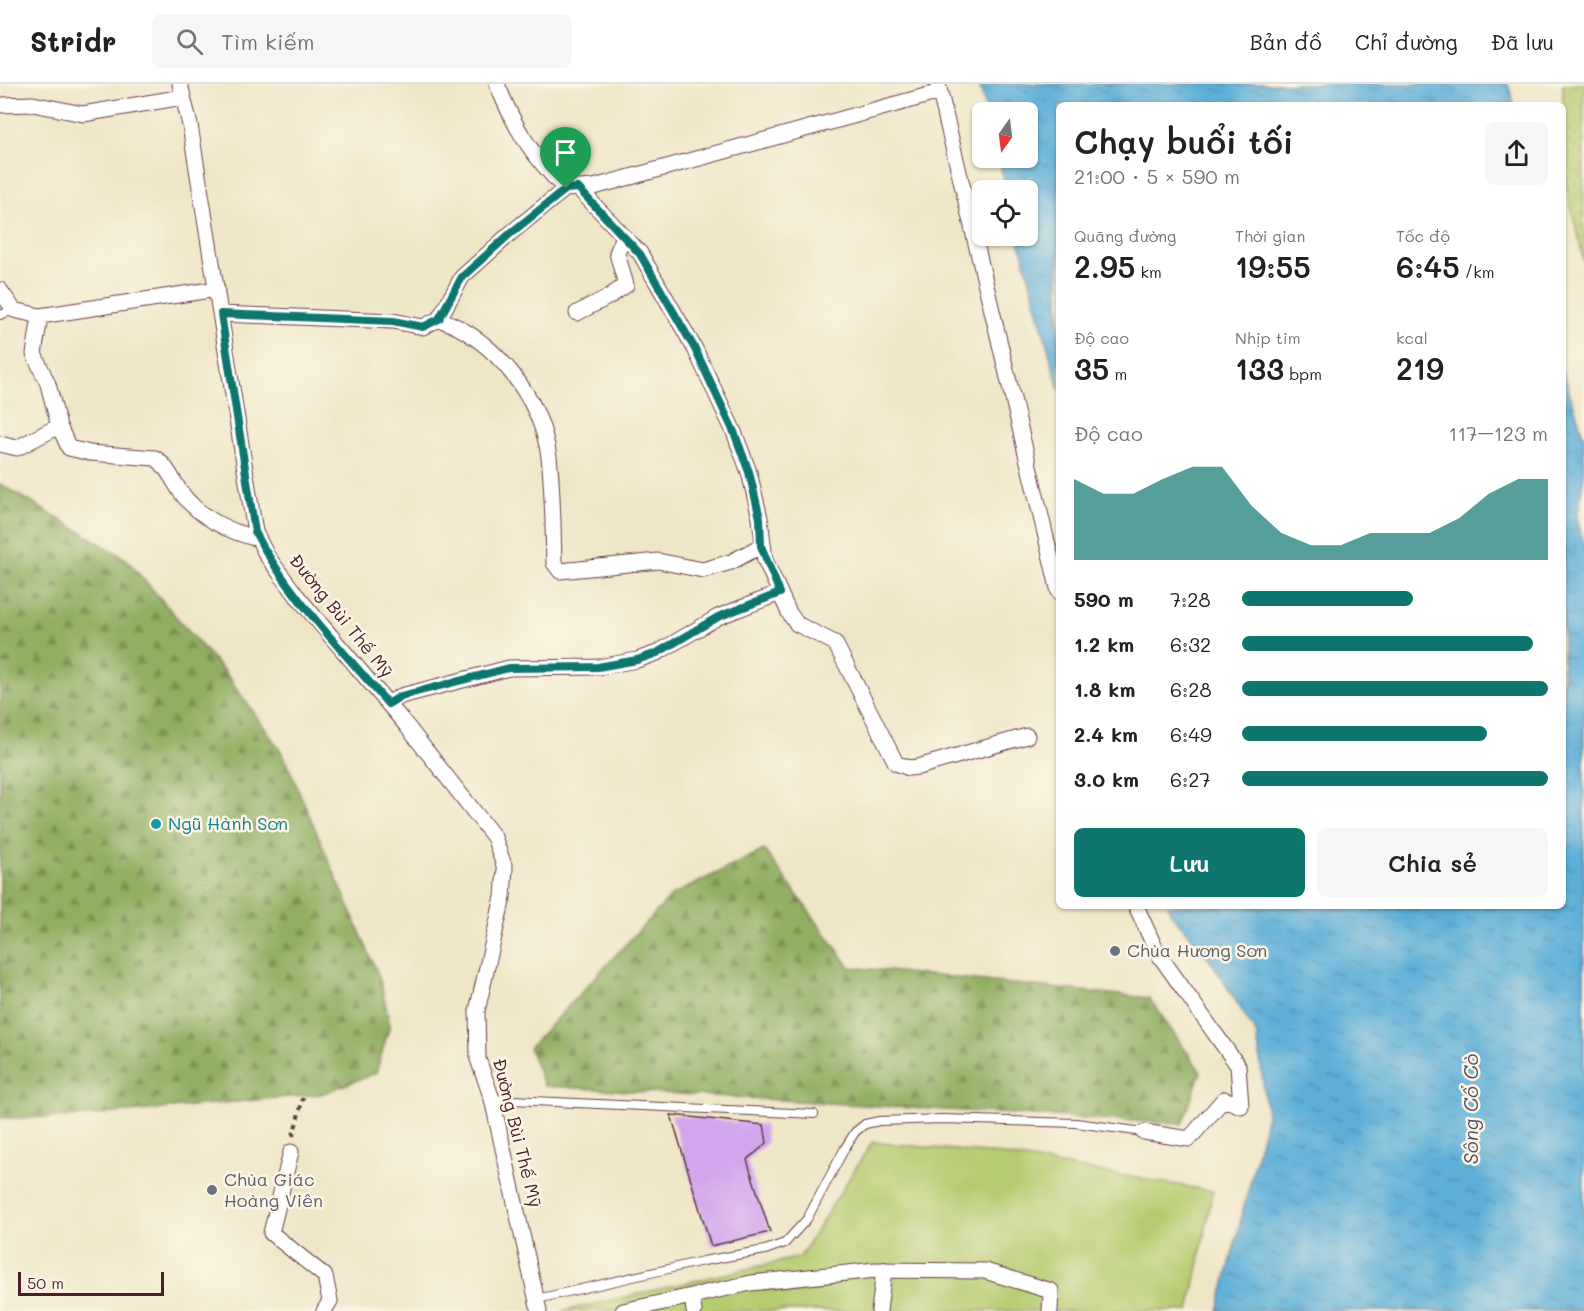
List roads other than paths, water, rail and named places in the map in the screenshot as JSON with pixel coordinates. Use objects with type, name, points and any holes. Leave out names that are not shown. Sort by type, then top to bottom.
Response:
[{"type":"street","points":[[496,84],[513,124],[539,162],[572,188],[624,236],[640,254],[656,278],[695,349],[734,432],[755,495],[761,526],[761,546],[780,593],[797,624],[835,643],[900,766],[909,768],[939,762],[1027,736]]},
{"type":"street","points":[[221,314],[393,321],[423,327],[439,319],[462,277],[512,232],[572,188],[594,186],[939,88],[1056,579]]},
{"type":"street","points":[[0,105],[33,104],[83,114],[182,91]]},
{"type":"street","name":"Đường Bùi Thế Mỹ","points":[[182,91],[217,289],[255,532],[267,556],[297,596],[388,704],[494,837],[505,868],[503,897],[477,1011],[478,1059],[492,1099],[538,1305]]},
{"type":"street","points":[[577,313],[610,297],[626,285],[617,253],[624,236]]},
{"type":"street","points":[[0,290],[7,312],[40,316],[217,289]]},
{"type":"street","points":[[40,316],[34,354],[48,384],[65,442],[76,452],[144,455],[162,462],[184,497],[199,511],[216,524],[239,535],[259,539]]},
{"type":"street","points":[[439,319],[451,323],[497,355],[537,410],[549,456],[555,563],[560,571],[658,561],[703,570],[731,562],[761,546]]},
{"type":"street","points":[[0,444],[17,448],[59,426]]},
{"type":"street","points":[[388,704],[401,696],[503,669],[590,668],[637,660],[657,653],[718,617],[780,593]]},
{"type":"street","points":[[1137,909],[1157,952],[1238,1066],[1242,1106],[1224,1099],[1189,1139],[1144,1132]]},
{"type":"street","points":[[291,1152],[271,1233],[325,1276],[330,1301],[324,1311]]},
{"type":"street","points":[[879,1311],[884,1270]]},
{"type":"street","points":[[623,1311],[693,1304],[751,1283],[884,1270],[985,1271],[1051,1291],[1050,1311]]},
{"type":"lane","points":[[492,1099],[814,1114]]},
{"type":"lane","points":[[538,1305],[704,1261],[765,1250],[785,1243],[807,1219],[844,1148],[855,1132],[865,1124],[879,1120],[954,1119],[1076,1123],[1144,1132]]},
{"type":"water","points":[[979,84],[1508,84],[1513,102],[1056,102],[1056,379],[1021,246],[1038,246],[1038,180],[1004,180],[1001,168],[1038,168],[1038,102],[984,102]]},
{"type":"water","name":"Sông Cổ Cò","points":[[1566,381],[1584,437],[1584,476],[1577,518],[1584,545],[1584,1311],[1218,1311],[1267,1115],[1257,1035],[1211,961],[1169,909],[1566,909]]},
{"type":"place","name":"Ngũ Hành Sơn","points":[[156,824]]},
{"type":"place","name":"Chùa Hương Sơn","points":[[1115,951]]},
{"type":"place","name":"Chùa Giác Hoàng Viên","points":[[212,1190]]}]
